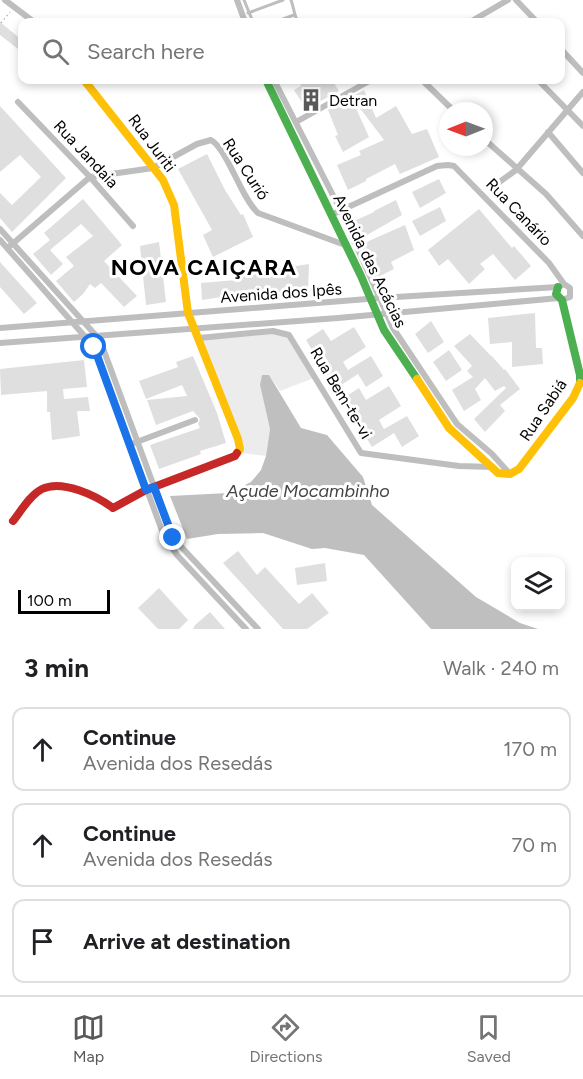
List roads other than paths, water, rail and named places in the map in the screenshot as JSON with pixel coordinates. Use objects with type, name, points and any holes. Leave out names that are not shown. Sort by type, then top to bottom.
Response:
[{"type":"street","points":[[5,0],[29,18]]},
{"type":"street","points":[[237,0],[244,18]]},
{"type":"street","points":[[480,17],[508,0]]},
{"type":"street","points":[[516,0],[533,18]]},
{"type":"street","points":[[565,53],[583,73]]},
{"type":"street","name":"Rua Juriti","points":[[87,84],[163,180],[174,205],[188,313],[240,449],[235,456],[150,489]]},
{"type":"street","name":"Avenida das Acácias","points":[[268,84],[384,330],[449,429],[498,473],[510,474]]},
{"type":"street","name":"Avenida das Acácias","points":[[276,84],[341,211],[386,314],[399,337],[456,424],[510,474]]},
{"type":"street","points":[[296,122],[364,84]]},
{"type":"street","points":[[426,84],[445,102]]},
{"type":"street","points":[[542,84],[583,126]]},
{"type":"street","points":[[494,186],[516,170],[566,109],[583,92]]},
{"type":"street","name":"Rua Jandaia","points":[[18,102],[133,226]]},
{"type":"street","points":[[548,132],[583,173]]},
{"type":"street","name":"Rua Curió","points":[[90,177],[153,168],[197,144],[211,140],[220,151],[250,204],[258,213],[345,245]]},
{"type":"street","points":[[493,148],[546,194],[583,236]]},
{"type":"street","name":"Rua Canário","points":[[341,211],[437,166],[448,165],[459,170],[541,254],[561,285],[570,288],[564,298]]},
{"type":"street","points":[[10,246],[90,177]]},
{"type":"street","points":[[331,215],[341,211]]},
{"type":"street","points":[[0,229],[10,246],[94,347],[129,445],[176,542],[258,629]]},
{"type":"street","points":[[0,240],[10,246],[85,321],[103,346],[137,441],[159,526],[169,545],[246,629]]},
{"type":"street","name":"Avenida dos Ipês","points":[[0,328],[561,285]]},
{"type":"street","name":"Rua Sabiá","points":[[510,474],[522,466],[567,407],[580,386],[564,298],[556,291],[561,285]]},
{"type":"street","name":"Avenida dos Ipês","points":[[0,343],[564,298]]},
{"type":"street","name":"Rua Bem-te-vi","points":[[199,338],[273,331],[289,335],[361,453],[459,466],[490,467],[499,462]]},
{"type":"street","points":[[129,445],[195,420]]},
{"type":"street","points":[[14,521],[36,494],[50,487],[77,490],[98,497],[113,508],[150,489]]},
{"type":"lane","points":[[244,0],[251,18]]},
{"type":"lane","points":[[248,13],[283,0]]},
{"type":"lane","points":[[291,0],[296,18]]},
{"type":"lane","points":[[286,18],[294,15]]},
{"type":"water","name":"Açude Mocambinho","points":[[262,375],[269,375],[301,428],[327,435],[363,477],[372,505],[476,597],[520,623],[538,629],[431,629],[364,555],[325,548],[312,549],[263,533],[218,534],[187,539],[170,496],[228,493],[251,482],[261,470],[266,456],[270,429],[260,385]]},
{"type":"place","name":"Detran","points":[[311,100]]},
{"type":"district","name":"NOVA CAIÇARA","points":[[204,267]]}]
